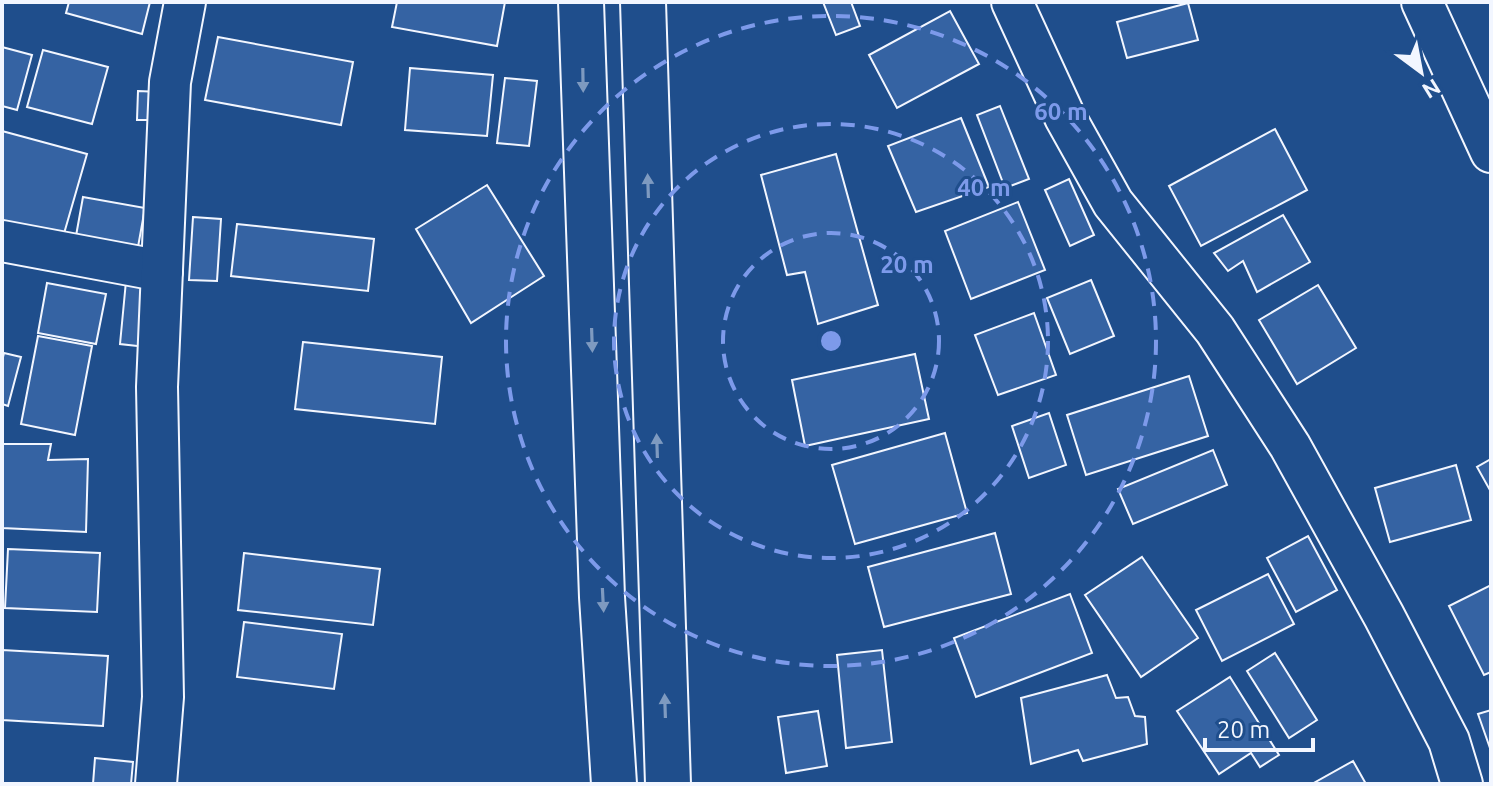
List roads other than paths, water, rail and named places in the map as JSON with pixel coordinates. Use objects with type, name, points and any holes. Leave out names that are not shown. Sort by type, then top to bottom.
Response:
[{"type":"highway","points":[[581,2],[602,597],[614,784]]},
{"type":"highway","points":[[643,2],[668,784]]},
{"type":"street","points":[[156,784],[163,697],[157,387],[170,82],[185,2]]},
{"type":"street","points":[[1012,2],[1065,117],[1113,203],[1215,330],[1290,446],[1449,741],[1462,784]]},
{"type":"street","points":[[1422,2],[1491,152]]},
{"type":"street","points":[[2,241],[162,271]]}]
